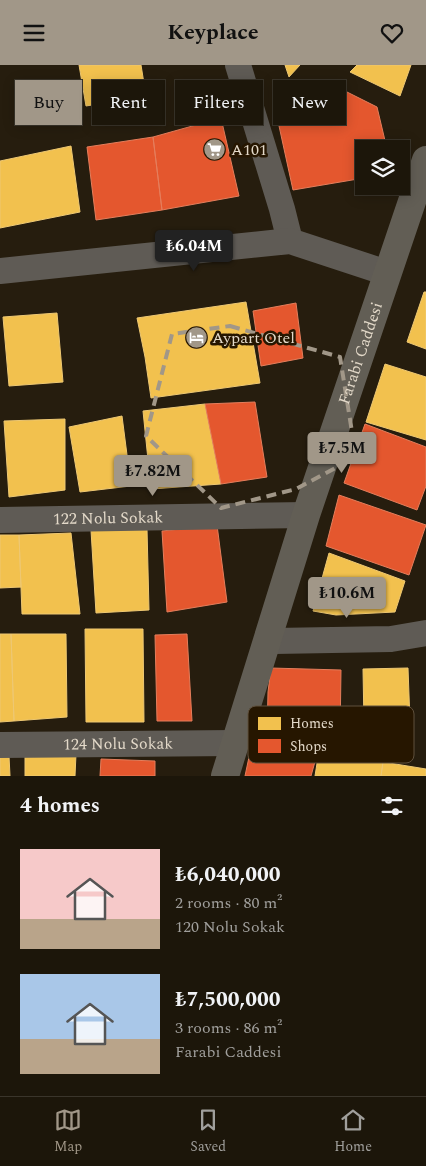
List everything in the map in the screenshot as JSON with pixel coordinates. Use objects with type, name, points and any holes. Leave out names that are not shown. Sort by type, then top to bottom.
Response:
[{"type":"street","points":[[238,65],[290,241]]},
{"type":"street","name":"Farabi Caddesi","points":[[225,776],[306,515],[426,160]]},
{"type":"street","points":[[0,271],[290,241],[387,273]]},
{"type":"street","name":"122 Nolu Sokak","points":[[0,520],[306,515]]},
{"type":"street","points":[[268,639],[274,641],[391,639],[426,633]]},
{"type":"street","name":"124 Nolu Sokak","points":[[0,745],[235,743]]},
{"type":"highlighted area","points":[[230,326],[340,357],[356,457],[296,489],[221,508],[146,436],[172,334]]},
{"type":"building: Homes","points":[[79,65],[141,65],[143,80],[92,80],[92,105],[86,106]]},
{"type":"building: Homes","points":[[285,65],[300,65],[289,77]]},
{"type":"building: Homes","points":[[357,65],[411,65],[400,96],[350,72]]},
{"type":"building: Homes","points":[[71,146],[80,212],[0,228],[0,161]]},
{"type":"building: Homes","points":[[424,292],[426,292],[426,349],[407,342]]},
{"type":"building: Homes","name":"Aypart Otel","points":[[246,302],[260,383],[151,398],[137,318]]},
{"type":"building: Homes","points":[[57,313],[63,382],[9,386],[3,317]]},
{"type":"building: Homes","points":[[385,364],[426,377],[426,440],[366,422]]},
{"type":"building: Homes","points":[[205,404],[221,484],[151,489],[143,411]]},
{"type":"building: Homes","points":[[122,416],[131,486],[80,492],[69,427]]},
{"type":"building: Homes","points":[[65,419],[65,490],[9,497],[4,421]]},
{"type":"building: Homes","points":[[147,529],[149,610],[96,613],[91,530]]},
{"type":"building: Homes","points":[[71,533],[80,614],[22,614],[19,535]]},
{"type":"building: Homes","points":[[0,535],[19,535],[21,587],[0,588]]},
{"type":"building: Homes","points":[[329,553],[405,581],[395,612],[336,615],[313,611]]},
{"type":"building: Homes","points":[[85,629],[143,629],[144,722],[86,722]]},
{"type":"building: Homes","points":[[0,634],[11,634],[14,721],[0,722]]},
{"type":"building: Homes","points":[[11,634],[66,634],[67,717],[14,721]]},
{"type":"building: Homes","points":[[408,668],[409,706],[364,706],[363,669]]},
{"type":"building: Homes","points":[[25,753],[76,754],[75,776],[25,776]]},
{"type":"building: Homes","points":[[0,756],[9,756],[10,776],[0,776]]},
{"type":"building: Homes","points":[[317,763],[383,763],[381,776],[315,776]]},
{"type":"building: Homes","points":[[383,763],[426,769],[426,776],[381,776]]},
{"type":"building: Shops","points":[[346,92],[377,107],[385,140],[355,140],[355,180],[293,190],[279,125],[346,125]]},
{"type":"building: Shops","points":[[196,125],[223,125],[239,196],[162,210],[153,137]]},
{"type":"building: Shops","points":[[153,137],[162,210],[96,220],[87,147]]},
{"type":"building: Shops","points":[[296,303],[303,358],[261,366],[253,311]]},
{"type":"building: Shops","points":[[255,402],[267,477],[221,484],[205,404]]},
{"type":"building: Shops","points":[[365,424],[426,447],[426,486],[417,510],[344,483]]},
{"type":"building: Shops","points":[[339,495],[426,525],[409,575],[326,546]]},
{"type":"building: Shops","points":[[217,525],[227,602],[167,612],[162,531]]},
{"type":"building: Shops","points":[[187,634],[192,721],[157,721],[155,635]]},
{"type":"building: Shops","points":[[271,668],[341,670],[340,706],[268,706]]},
{"type":"building: Shops","points":[[101,759],[155,761],[155,776],[100,776]]},
{"type":"building: Shops","points":[[248,762],[315,763],[311,776],[245,776]]},
{"type":"place","name":"A101","points":[[215,150]]},
{"type":"place","name":"Aypart Otel","points":[[196,338]]}]
